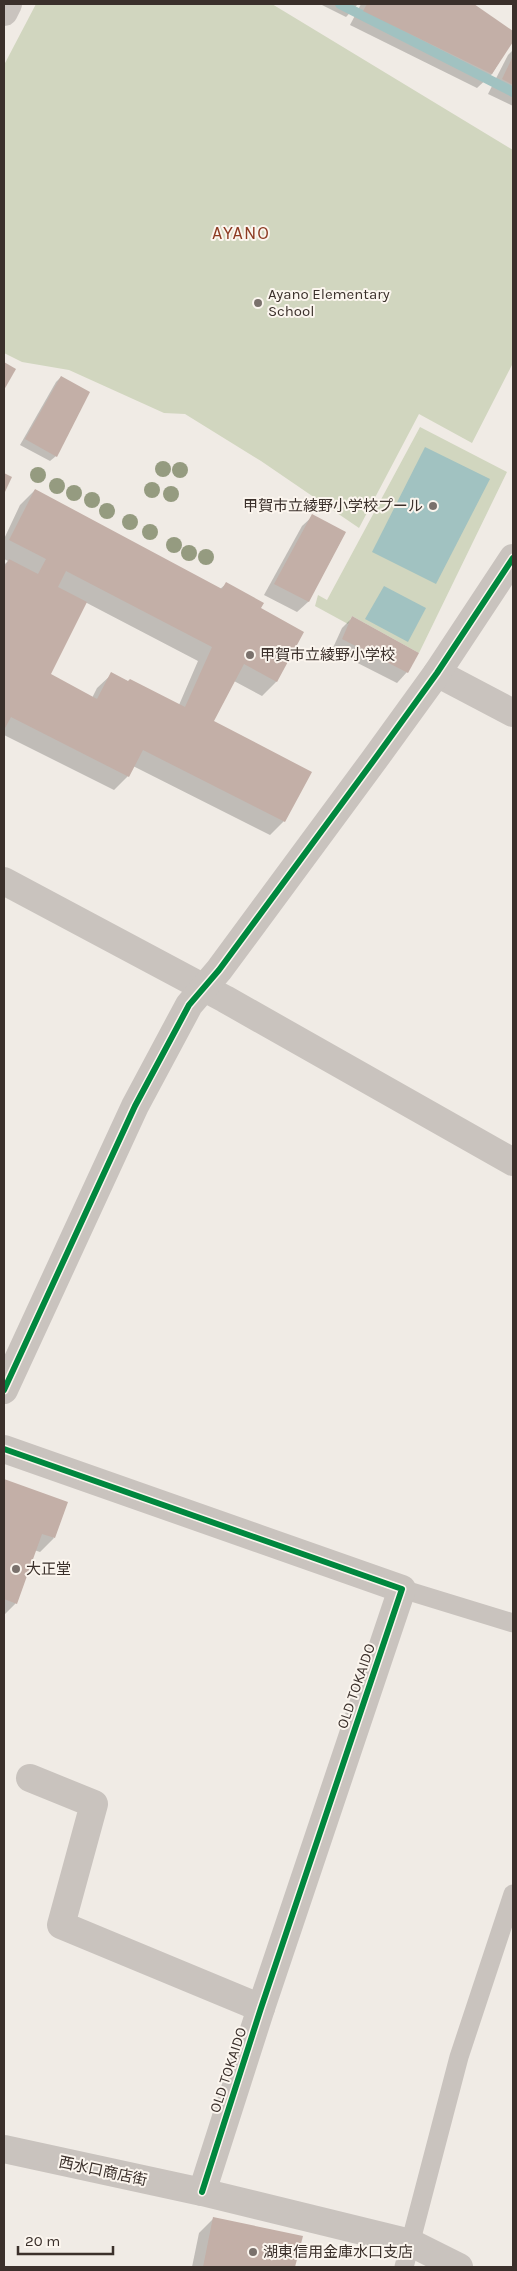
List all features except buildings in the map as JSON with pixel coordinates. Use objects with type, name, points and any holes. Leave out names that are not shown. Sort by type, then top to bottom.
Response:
[{"type":"street","points":[[4,12],[8,4]]},
{"type":"street","points":[[4,1390],[135,1106],[189,1005],[219,970],[437,673],[513,558]]},
{"type":"street","points":[[437,673],[513,713]]},
{"type":"street","points":[[4,881],[203,988],[513,1162]]},
{"type":"street","points":[[4,1450],[402,1589]]},
{"type":"street","name":"OLD TOKAIDO","points":[[202,2192],[261,2008],[402,1589]]},
{"type":"street","points":[[30,1778],[94,1804],[62,1925],[261,2008]]},
{"type":"street","name":"西水口商店街","points":[[4,2149],[202,2192]]},
{"type":"street","points":[[202,2192],[407,2255],[459,2267]]},
{"type":"lane","points":[[402,1589],[513,1623]]},
{"type":"lane","points":[[407,2255],[459,2057],[513,1894]]},
{"type":"green space","points":[[36,4],[272,4],[513,150],[513,363],[472,443],[419,414],[359,528],[261,461],[185,414],[164,413],[69,370],[22,362],[4,353],[4,65]]},
{"type":"green space","name":"甲賀市立綾野小学校プール","points":[[420,427],[507,472],[419,653],[352,616],[348,624],[315,606],[318,595],[327,600]]},
{"type":"water","points":[[425,447],[490,479],[436,584],[372,552]]},
{"type":"water","points":[[384,586],[426,608],[408,642],[365,619]]},
{"type":"waterway","points":[[340,4],[513,92]]},
{"type":"cycle path","points":[[4,1390],[135,1106],[189,1005],[219,970],[374,760],[437,673],[513,558]]},
{"type":"cycle path","points":[[4,1449],[402,1589],[261,2008],[202,2192]]},
{"type":"place","name":"Ayano Elementary School","points":[[258,303]]},
{"type":"place","name":"甲賀市立綾野小学校プール","points":[[433,506]]},
{"type":"place","name":"甲賀市立綾野小学校","points":[[250,655]]},
{"type":"place","name":"大正堂","points":[[16,1569]]},
{"type":"place","name":"湖東信用金庫水口支店","points":[[253,2252]]},
{"type":"district","name":"AYANO","points":[[241,233]]}]
